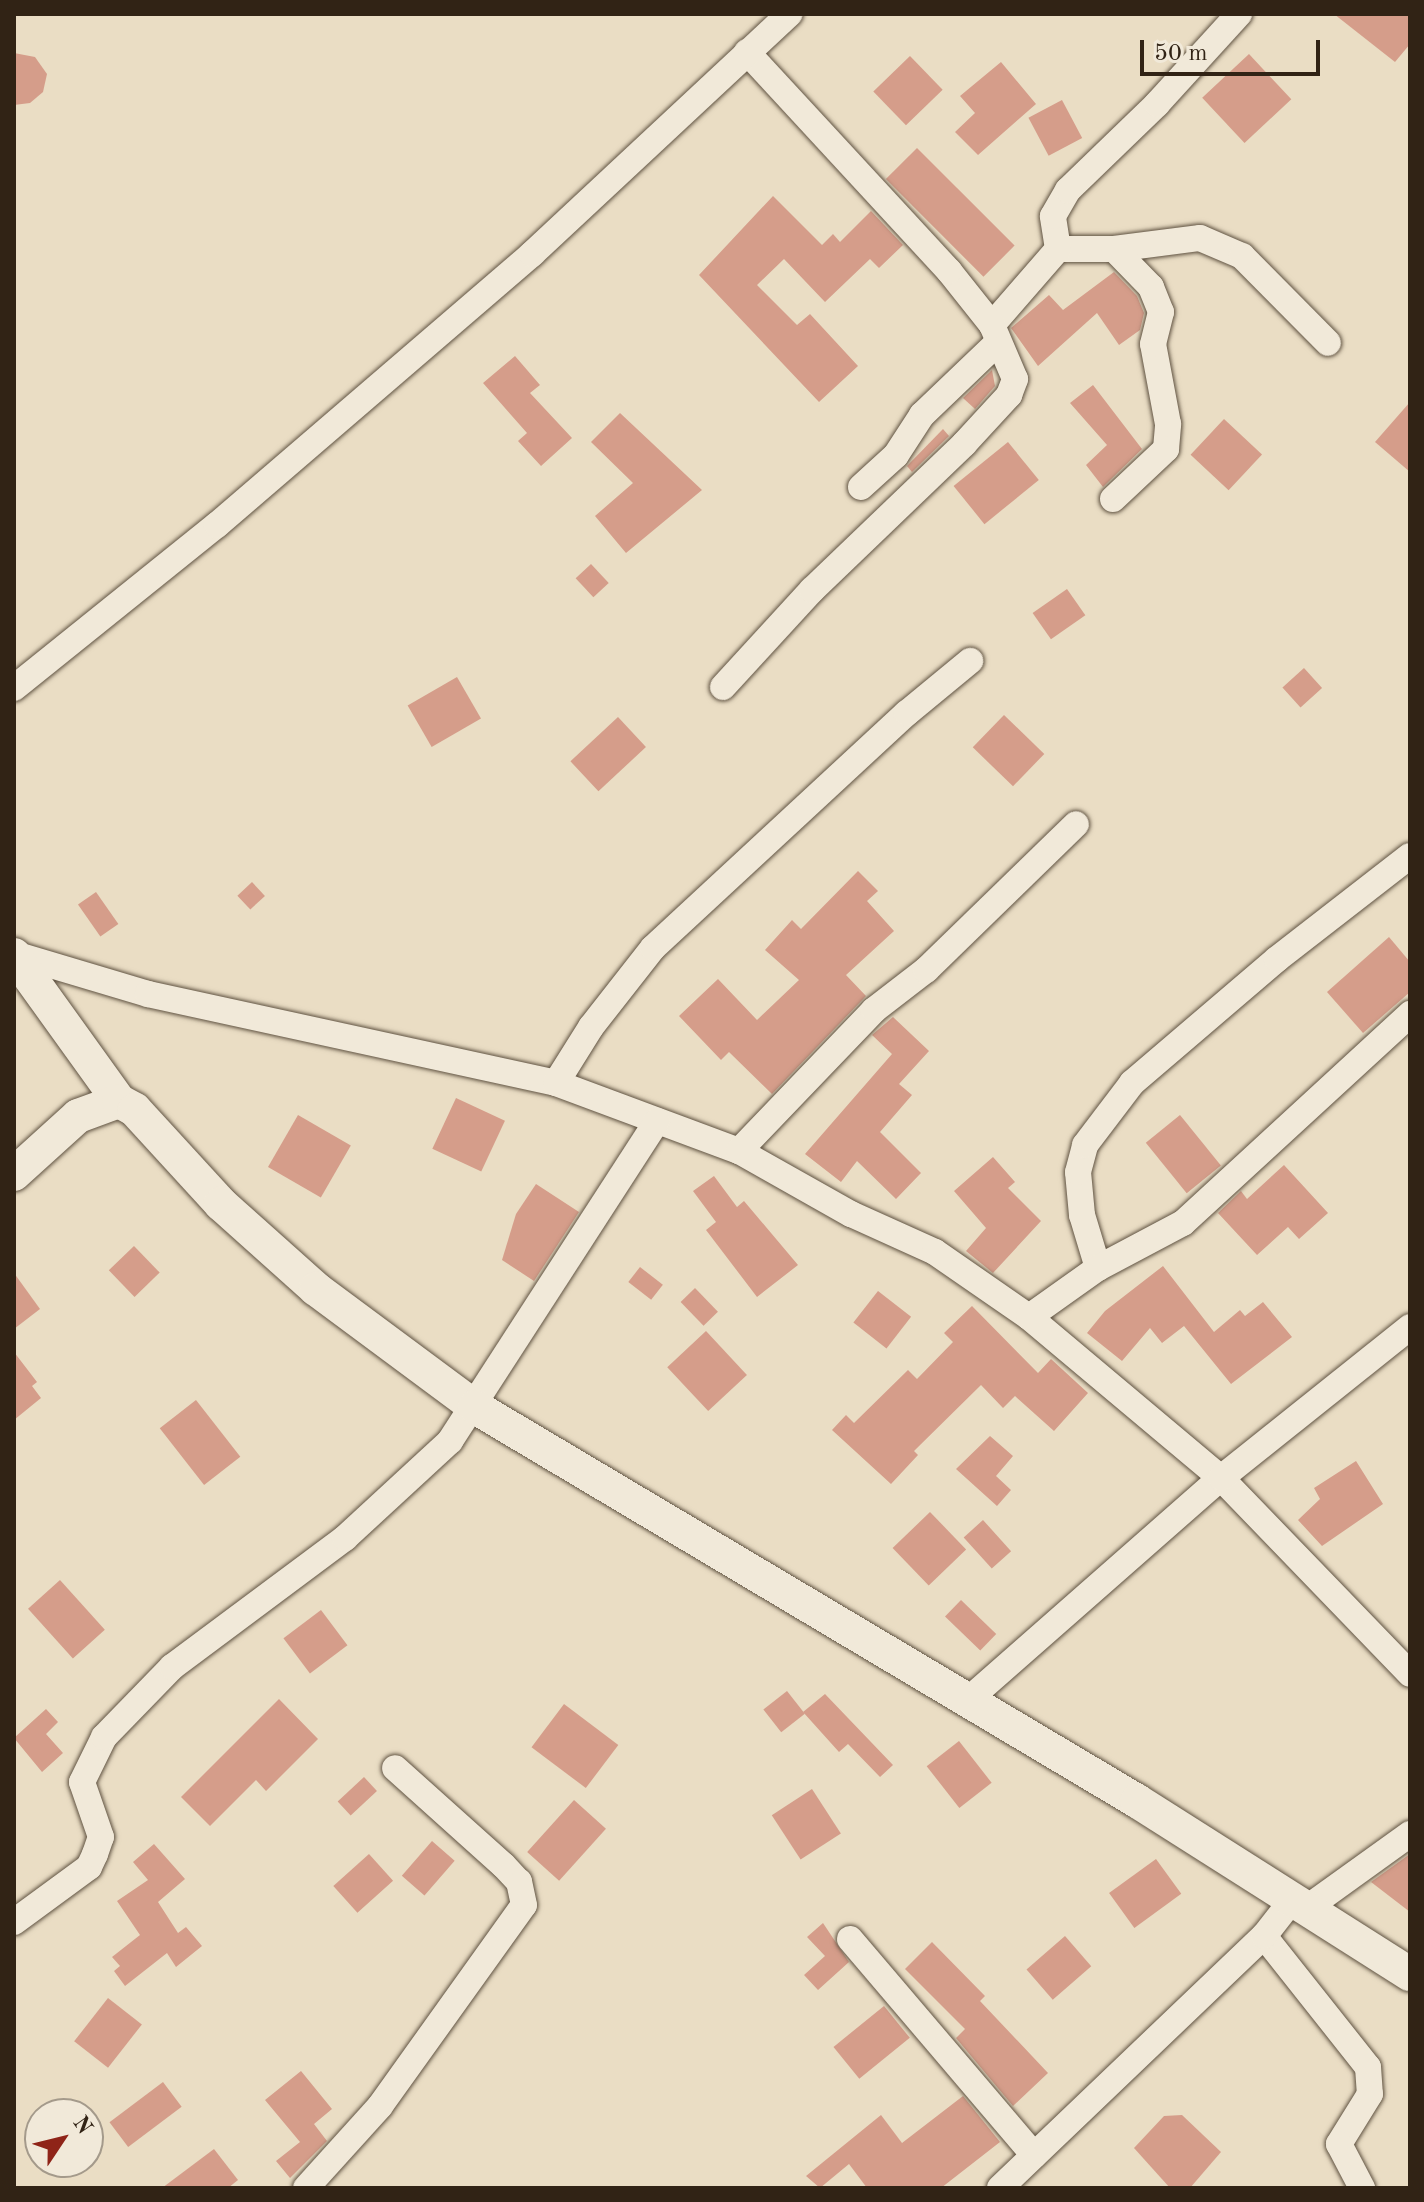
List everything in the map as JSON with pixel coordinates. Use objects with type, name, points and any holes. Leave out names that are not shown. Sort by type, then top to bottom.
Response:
[{"type":"street","points":[[14,688],[217,525],[532,254],[789,14]]},
{"type":"street","points":[[861,487],[896,455],[922,415],[994,334],[1058,249],[1053,216],[1068,190],[1157,104],[1239,14]]},
{"type":"street","points":[[723,687],[1009,395],[1015,379],[994,334],[949,271],[747,52]]},
{"type":"street","points":[[1058,249],[1114,249],[1200,238],[1242,256],[1328,343]]},
{"type":"street","points":[[1113,499],[1166,449],[1168,424],[1153,344],[1161,312],[1151,287],[1114,249]]},
{"type":"street","points":[[556,1083],[591,1027],[653,948],[907,713],[970,661]]},
{"type":"street","points":[[739,1151],[874,1010],[926,970],[1076,824]]},
{"type":"street","points":[[1098,1268],[1082,1215],[1078,1172],[1085,1145],[1132,1083],[1277,959],[1410,856]]},
{"type":"street","points":[[14,954],[148,994],[556,1083],[739,1151],[851,1214],[935,1252],[1029,1317],[1221,1478],[1410,1674]]},
{"type":"street","points":[[14,954],[119,1101],[135,1110],[221,1204],[316,1289],[475,1407],[968,1700],[1410,1974]]},
{"type":"street","points":[[1029,1317],[1098,1268],[1183,1223],[1410,1014]]},
{"type":"street","points":[[14,1174],[78,1116],[119,1101]]},
{"type":"street","points":[[14,1922],[89,1867],[101,1837],[82,1782],[104,1737],[172,1667],[413,1480],[475,1407],[657,1121]]},
{"type":"street","points":[[968,1700],[1221,1478],[1410,1327]]},
{"type":"street","points":[[306,2188],[380,2106],[524,1905],[519,1882],[503,1865],[395,1768]]},
{"type":"street","points":[[1000,2188],[1300,1904],[1410,1834]]},
{"type":"street","points":[[1264,1936],[1368,2067],[1370,2094],[1339,2144],[1362,2188]]},
{"type":"street","points":[[850,1939],[1034,2155]]},
{"type":"building","points":[[1334,14],[1410,14],[1410,44],[1395,62]]},
{"type":"building","points":[[14,53],[35,57],[47,74],[43,92],[30,103],[14,105]]},
{"type":"building","points":[[1249,54],[1291,99],[1244,143],[1202,98]]},
{"type":"building","points":[[910,56],[943,90],[906,125],[873,91]]},
{"type":"building","points":[[1001,62],[1036,104],[978,155],[955,132],[975,113],[960,96]]},
{"type":"building","points":[[1062,100],[1082,138],[1049,156],[1028,118]]},
{"type":"building","points":[[917,148],[1015,246],[983,277],[886,179]]},
{"type":"building","points":[[773,196],[822,245],[833,234],[840,242],[871,211],[903,245],[879,268],[870,259],[825,302],[784,259],[757,285],[797,325],[810,314],[858,366],[819,402],[699,275]]},
{"type":"building","points":[[1114,272],[1137,296],[1144,313],[1140,330],[1119,345],[1097,313],[1038,366],[1011,328],[1049,295],[1063,310]]},
{"type":"building","points":[[515,356],[540,385],[530,393],[572,438],[541,466],[518,441],[527,433],[483,383]]},
{"type":"building","points":[[992,370],[995,386],[975,409],[963,398]]},
{"type":"building","points":[[1093,385],[1142,449],[1103,487],[1086,465],[1107,445],[1070,403]]},
{"type":"building","points":[[1410,402],[1410,472],[1375,442]]},
{"type":"building","points":[[620,413],[702,490],[626,553],[595,516],[633,483],[591,442]]},
{"type":"building","points":[[1224,419],[1262,454],[1229,490],[1191,455]]},
{"type":"building","points":[[943,429],[949,436],[912,472],[907,466]]},
{"type":"building","points":[[1008,442],[1039,480],[984,524],[954,486]]},
{"type":"building","points":[[591,564],[609,583],[593,597],[576,578]]},
{"type":"building","points":[[1067,589],[1085,615],[1051,639],[1033,613]]},
{"type":"building","points":[[1304,668],[1322,688],[1301,707],[1282,687]]},
{"type":"building","points":[[457,677],[481,719],[432,747],[408,706]]},
{"type":"building","points":[[1004,715],[1044,754],[1013,786],[973,747]]},
{"type":"building","points":[[618,717],[646,747],[598,791],[570,761]]},
{"type":"building","points":[[858,871],[878,891],[867,901],[894,931],[846,975],[866,996],[772,1094],[729,1052],[721,1060],[679,1016],[718,979],[757,1020],[799,980],[765,950],[792,920],[801,929]]},
{"type":"building","points":[[252,882],[265,896],[250,910],[237,896]]},
{"type":"building","points":[[96,892],[118,924],[100,937],[78,905]]},
{"type":"building","points":[[1389,937],[1410,962],[1410,992],[1363,1033],[1327,992]]},
{"type":"building","points":[[893,1017],[929,1051],[899,1084],[912,1095],[880,1132],[921,1173],[896,1199],[857,1161],[841,1182],[805,1154],[892,1054],[872,1035]]},
{"type":"building","points":[[456,1098],[505,1121],[481,1172],[432,1149]]},
{"type":"building","points":[[298,1115],[351,1146],[321,1197],[268,1167]]},
{"type":"building","points":[[1180,1115],[1221,1166],[1187,1193],[1146,1143]]},
{"type":"building","points":[[993,1157],[1015,1182],[1008,1188],[1041,1221],[993,1273],[966,1251],[986,1228],[954,1191]]},
{"type":"building","points":[[1284,1165],[1328,1213],[1299,1239],[1288,1227],[1257,1255],[1218,1213],[1241,1191],[1247,1199]]},
{"type":"building","points":[[714,1176],[737,1207],[744,1201],[798,1265],[757,1297],[706,1230],[716,1222],[693,1191]]},
{"type":"building","points":[[536,1184],[579,1212],[534,1281],[502,1260],[516,1214]]},
{"type":"building","points":[[134,1246],[160,1273],[135,1297],[109,1270]]},
{"type":"building","points":[[1163,1266],[1214,1332],[1240,1310],[1245,1316],[1263,1302],[1292,1337],[1231,1384],[1184,1326],[1162,1343],[1150,1328],[1122,1361],[1087,1333],[1105,1311]]},
{"type":"building","points":[[640,1267],[663,1285],[651,1300],[628,1282]]},
{"type":"building","points":[[14,1273],[40,1309],[14,1329]]},
{"type":"building","points":[[695,1288],[718,1312],[704,1326],[681,1302]]},
{"type":"building","points":[[878,1291],[911,1317],[886,1348],[853,1323]]},
{"type":"building","points":[[972,1306],[1038,1373],[1051,1359],[1088,1393],[1054,1431],[1015,1396],[1003,1408],[981,1385],[914,1451],[918,1455],[891,1484],[832,1430],[846,1415],[854,1423],[908,1370],[917,1379],[953,1342],[944,1333]]},
{"type":"building","points":[[706,1331],[747,1375],[708,1411],[667,1367]]},
{"type":"building","points":[[14,1352],[37,1382],[32,1386],[41,1398],[14,1420]]},
{"type":"building","points":[[196,1400],[240,1457],[204,1485],[160,1428]]},
{"type":"building","points":[[990,1436],[1013,1456],[996,1476],[1011,1490],[997,1506],[956,1469]]},
{"type":"building","points":[[1356,1461],[1383,1504],[1322,1546],[1298,1520],[1320,1499],[1314,1488]]},
{"type":"building","points":[[930,1512],[966,1549],[929,1586],[893,1548]]},
{"type":"building","points":[[983,1520],[1011,1551],[992,1569],[964,1537]]},
{"type":"building","points":[[60,1580],[105,1630],[73,1659],[28,1609]]},
{"type":"building","points":[[961,1600],[996,1634],[980,1651],[945,1617]]},
{"type":"building","points":[[321,1610],[347,1645],[310,1673],[283,1638]]},
{"type":"building","points":[[787,1691],[805,1714],[781,1732],[763,1709]]},
{"type":"building","points":[[825,1694],[893,1765],[880,1777],[848,1744],[839,1752],[803,1712]]},
{"type":"building","points":[[279,1699],[318,1739],[266,1791],[256,1780],[210,1826],[181,1797]]},
{"type":"building","points":[[564,1704],[618,1745],[586,1788],[532,1747]]},
{"type":"building","points":[[46,1709],[58,1722],[46,1734],[63,1753],[42,1772],[14,1738]]},
{"type":"building","points":[[959,1741],[992,1783],[959,1808],[927,1766]]},
{"type":"building","points":[[364,1777],[377,1791],[351,1815],[338,1802]]},
{"type":"building","points":[[812,1789],[841,1833],[801,1860],[772,1815]]},
{"type":"building","points":[[574,1800],[606,1829],[559,1881],[527,1852]]},
{"type":"building","points":[[432,1841],[455,1861],[424,1895],[402,1876]]},
{"type":"building","points":[[154,1844],[185,1879],[158,1902],[178,1933],[186,1927],[202,1946],[176,1967],[167,1953],[125,1986],[114,1971],[120,1966],[112,1957],[140,1935],[117,1901],[148,1880],[133,1862]]},
{"type":"building","points":[[369,1854],[393,1881],[357,1913],[333,1886]]},
{"type":"building","points":[[1410,1854],[1410,1912],[1371,1882]]},
{"type":"building","points":[[1156,1859],[1181,1894],[1134,1928],[1109,1893]]},
{"type":"building","points":[[823,1923],[849,1962],[818,1990],[804,1975],[825,1956],[807,1937]]},
{"type":"building","points":[[1065,1936],[1091,1966],[1053,2000],[1027,1969]]},
{"type":"building","points":[[932,1942],[985,1996],[980,2001],[1048,2073],[1013,2106],[956,2038],[965,2029],[905,1969]]},
{"type":"building","points":[[108,1998],[142,2024],[108,2068],[74,2041]]},
{"type":"building","points":[[884,2006],[910,2038],[859,2079],[833,2047]]},
{"type":"building","points":[[301,2071],[332,2109],[314,2124],[327,2141],[290,2178],[276,2161],[300,2142],[265,2100]]},
{"type":"building","points":[[163,2082],[182,2107],[128,2147],[109,2122]]},
{"type":"building","points":[[963,2096],[1000,2142],[941,2188],[867,2188],[849,2164],[820,2188],[806,2176],[881,2115],[902,2143]]},
{"type":"building","points":[[1182,2115],[1221,2152],[1190,2188],[1170,2188],[1134,2148],[1164,2116]]},
{"type":"building","points":[[214,2149],[238,2180],[228,2188],[162,2188]]}]
